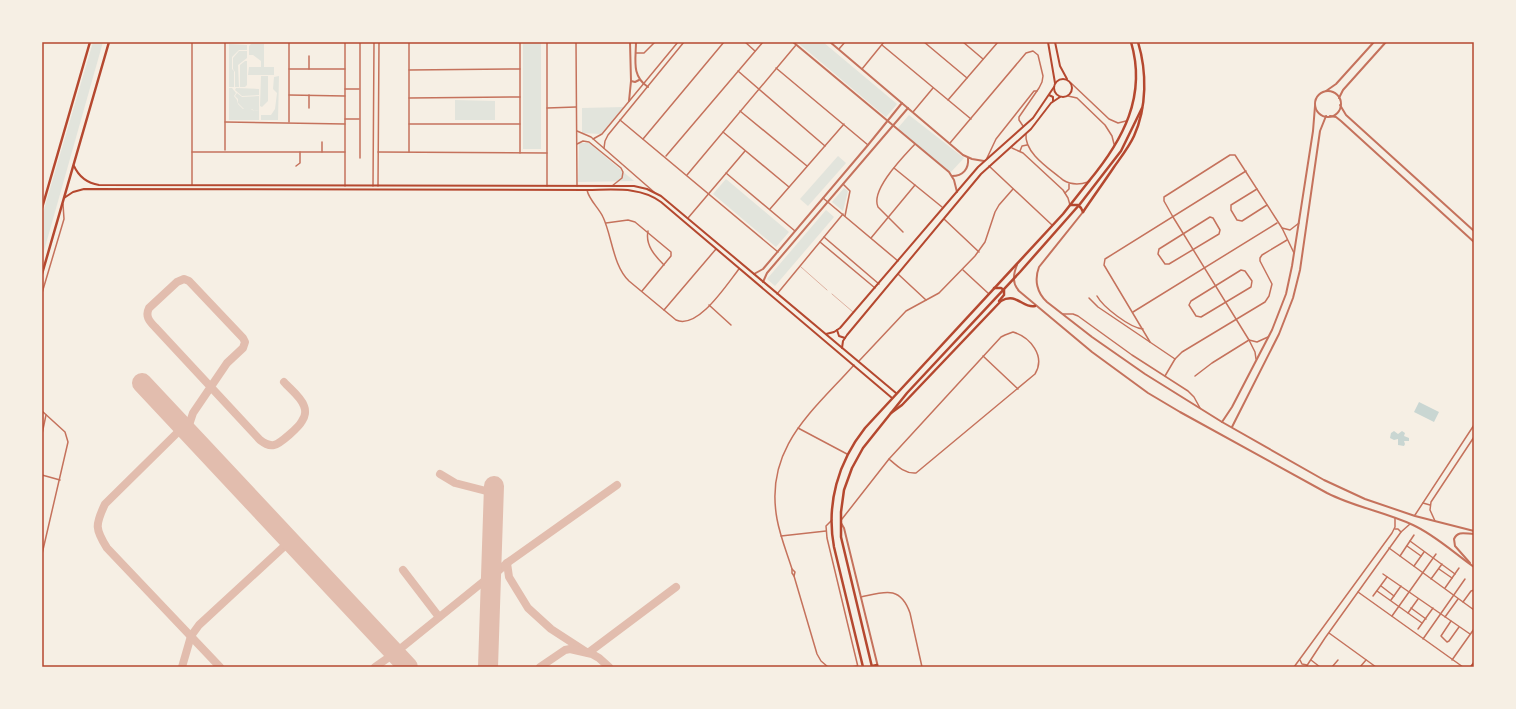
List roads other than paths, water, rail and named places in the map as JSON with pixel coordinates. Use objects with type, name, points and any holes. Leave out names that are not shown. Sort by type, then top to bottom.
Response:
[{"type":"main road","points":[[42,208],[90,42]]},
{"type":"main road","points":[[42,274],[109,42]]},
{"type":"main road","points":[[825,334],[830,334],[837,330],[879,284],[984,161],[1033,118],[1055,84],[1048,42]]},
{"type":"main road","points":[[842,348],[845,338],[989,166],[1026,133],[1053,101],[1060,97],[1068,96],[1072,91],[1071,83],[1060,66],[1055,42]]},
{"type":"main road","points":[[863,667],[834,547],[832,520],[834,491],[839,472],[847,454],[865,428],[1070,205],[1114,148],[1128,121],[1133,106],[1136,82],[1134,59],[1130,42]]},
{"type":"main road","points":[[1070,205],[1078,205],[1083,212],[1129,145],[1138,128],[1142,108],[1144,76],[1138,42]]},
{"type":"main road","points":[[1055,84],[1062,79],[1068,80]]},
{"type":"main road","points":[[1054,87],[1055,93],[1060,97]]},
{"type":"main road","points":[[1049,95],[1052,97],[1053,101]]},
{"type":"main road","points":[[877,666],[872,667],[842,545],[840,521],[844,490],[852,468],[863,448],[901,399],[1020,272],[1080,204],[1124,145],[1142,108]]},
{"type":"main road","points":[[73,165],[82,178],[91,183],[99,184],[192,186],[638,186],[656,193],[896,394]]},
{"type":"main road","points":[[133,185],[133,190]]},
{"type":"main road","points":[[63,199],[73,192],[84,189],[635,190],[651,195],[892,398]]},
{"type":"main road","points":[[890,413],[902,406],[998,304],[1005,292],[1001,288],[994,288]]},
{"type":"main road","points":[[998,304],[1004,299],[1010,298],[1017,299],[1030,306],[1035,306]]},
{"type":"main road","points":[[796,316],[799,312]]},
{"type":"main road","points":[[837,330],[839,336],[845,338]]},
{"type":"main road","points":[[885,391],[888,390],[888,387]]},
{"type":"main road","points":[[851,638],[856,638]]},
{"type":"main road","points":[[1471,667],[1474,663]]},
{"type":"street","points":[[192,42],[192,186]]},
{"type":"street","points":[[225,42],[225,151]]},
{"type":"street","points":[[289,42],[289,122]]},
{"type":"street","points":[[345,42],[345,186]]},
{"type":"street","points":[[360,42],[360,158]]},
{"type":"street","points":[[373,186],[374,42]]},
{"type":"street","points":[[378,186],[380,42]]},
{"type":"street","points":[[409,42],[409,152]]},
{"type":"street","points":[[520,42],[520,153]]},
{"type":"street","points":[[547,42],[547,186]]},
{"type":"street","points":[[576,42],[577,186]]},
{"type":"street","points":[[629,101],[631,81],[630,42]]},
{"type":"street","points":[[636,42],[636,72],[639,80],[648,87]]},
{"type":"street","points":[[636,53],[644,53],[655,42]]},
{"type":"street","points":[[593,139],[602,134],[678,42]]},
{"type":"street","points":[[604,148],[606,138],[684,42]]},
{"type":"street","points":[[643,139],[724,42]]},
{"type":"street","points":[[745,42],[755,51]]},
{"type":"street","points":[[665,157],[763,42]]},
{"type":"street","points":[[793,42],[952,176],[956,184],[957,192]]},
{"type":"street","points":[[830,42],[968,158],[984,161]]},
{"type":"street","points":[[839,49],[845,42]]},
{"type":"street","points":[[862,69],[884,42]]},
{"type":"street","points":[[924,42],[967,78]]},
{"type":"street","points":[[964,42],[983,59]]},
{"type":"street","points":[[948,100],[998,42]]},
{"type":"street","points":[[1222,422],[1231,410],[1268,337],[1280,312],[1286,294],[1299,223],[1317,96],[1336,84],[1374,42]]},
{"type":"street","points":[[1339,99],[1343,90],[1386,42]]},
{"type":"street","points":[[687,175],[796,44]]},
{"type":"street","points":[[882,45],[971,119]]},
{"type":"street","points":[[950,143],[1026,53],[1030,51],[1035,52],[1038,55],[1042,73],[1042,82],[1019,117],[1019,120],[1024,127]]},
{"type":"street","points":[[309,56],[309,69]]},
{"type":"street","points":[[776,68],[868,145]]},
{"type":"street","points":[[289,69],[345,69]]},
{"type":"street","points":[[409,70],[520,69]]},
{"type":"street","points":[[738,71],[825,146]]},
{"type":"street","points":[[631,81],[635,82],[639,80]]},
{"type":"street","points":[[1071,83],[1109,119],[1118,122],[1128,121]]},
{"type":"street","points":[[913,112],[933,88]]},
{"type":"street","points":[[345,89],[360,90]]},
{"type":"street","points":[[987,158],[996,139],[1034,91],[1037,91]]},
{"type":"street","points":[[1326,91],[1335,94],[1339,99],[1340,105],[1346,115],[1474,232]]},
{"type":"street","points":[[289,95],[345,96]]},
{"type":"street","points":[[309,95],[309,108]]},
{"type":"street","points":[[1068,96],[1073,96],[1079,99],[1108,128],[1113,140],[1114,148]]},
{"type":"street","points":[[409,98],[520,97]]},
{"type":"street","points":[[754,274],[763,269],[778,252],[902,102]]},
{"type":"street","points":[[1330,116],[1338,111],[1340,105]]},
{"type":"street","points":[[1315,106],[1317,112],[1341,121],[1474,242]]},
{"type":"street","points":[[547,108],[576,107]]},
{"type":"street","points":[[763,282],[767,274],[908,108]]},
{"type":"street","points":[[740,111],[807,166]]},
{"type":"street","points":[[1232,427],[1279,334],[1293,298],[1300,270],[1320,132],[1326,116]]},
{"type":"street","points":[[345,119],[360,119]]},
{"type":"street","points":[[620,120],[778,252]]},
{"type":"street","points":[[225,122],[345,124]]},
{"type":"street","points":[[409,124],[520,124]]},
{"type":"street","points":[[770,209],[844,124]]},
{"type":"street","points":[[576,131],[588,135],[656,193]]},
{"type":"street","points":[[722,132],[789,188]]},
{"type":"street","points":[[1026,133],[1027,145],[1032,153],[1063,180],[1069,184],[1078,184],[1089,181]]},
{"type":"street","points":[[602,134],[603,137],[606,138]]},
{"type":"street","points":[[587,141],[586,138],[588,135]]},
{"type":"street","points":[[577,144],[587,141],[619,166],[622,170],[622,178],[612,186]]},
{"type":"street","points":[[322,142],[322,152]]},
{"type":"street","points":[[902,232],[878,208],[877,203],[883,182],[915,144]]},
{"type":"street","points":[[1020,151],[1022,146],[1027,145]]},
{"type":"street","points":[[1010,147],[1020,151],[1065,193],[1070,205]]},
{"type":"street","points":[[687,218],[745,151]]},
{"type":"street","points":[[192,152],[345,152]]},
{"type":"street","points":[[296,166],[300,164],[300,152]]},
{"type":"street","points":[[378,152],[547,153]]},
{"type":"street","points":[[1256,361],[1255,352],[1250,340],[1173,217],[1164,201],[1164,196],[1233,154],[1237,157],[1282,228],[1294,253]]},
{"type":"street","points":[[952,176],[959,175],[965,170],[968,165],[968,158]]},
{"type":"street","points":[[989,166],[1052,225]]},
{"type":"street","points":[[894,168],[943,208]]},
{"type":"street","points":[[1150,342],[1104,265],[1104,261],[1106,258],[1246,171]]},
{"type":"street","points":[[726,173],[795,231]]},
{"type":"street","points":[[373,178],[378,178]]},
{"type":"street","points":[[777,294],[844,215],[850,191],[843,184]]},
{"type":"street","points":[[1065,193],[1069,189],[1069,184]]},
{"type":"street","points":[[871,238],[915,185]]},
{"type":"street","points":[[858,362],[906,311],[939,293],[963,270],[979,252],[985,242],[995,212],[1013,189]]},
{"type":"street","points":[[1257,189],[1232,204],[1231,208],[1237,220],[1242,220],[1267,205]]},
{"type":"street","points":[[587,190],[589,196],[600,211],[606,223],[621,271],[627,278],[676,320],[685,321],[700,315],[739,268]]},
{"type":"street","points":[[823,198],[898,261]]},
{"type":"street","points":[[42,293],[64,219],[62,203]]},
{"type":"street","points":[[1083,212],[1042,261],[1037,274],[1037,284],[1040,293],[1045,300],[1062,314],[1130,364],[1222,422],[1345,490],[1365,499],[1415,516],[1474,533]]},
{"type":"street","points":[[1210,217],[1213,218],[1220,230],[1220,233],[1193,250],[1168,265],[1165,264],[1158,253],[1159,249],[1184,234],[1210,217]]},
{"type":"street","points":[[944,219],[979,252]]},
{"type":"street","points":[[606,223],[633,221],[672,253],[642,291]]},
{"type":"street","points":[[1133,312],[1277,223]]},
{"type":"street","points":[[1282,228],[1290,230],[1299,223]]},
{"type":"street","points":[[798,227],[803,231]]},
{"type":"street","points":[[648,232],[647,236],[652,252],[664,265]]},
{"type":"street","points":[[793,233],[798,237]]},
{"type":"street","points":[[824,237],[879,284]]},
{"type":"street","points":[[1164,376],[1175,359],[1185,351],[1263,304],[1268,298],[1272,282],[1260,261],[1260,258],[1262,255],[1287,240]]},
{"type":"street","points":[[820,242],[875,288]]},
{"type":"street","points":[[664,310],[716,249]]},
{"type":"street","points":[[1018,262],[1013,276],[1015,285],[1019,291],[1035,306],[1110,366],[1143,389],[1169,406],[1326,493],[1353,505],[1410,524],[1430,535],[1474,566]]},
{"type":"street","points":[[963,270],[989,294]]},
{"type":"street","points":[[1242,270],[1246,272],[1252,281],[1251,286],[1226,302],[1200,317],[1196,316],[1190,306],[1191,301],[1242,270]]},
{"type":"street","points":[[898,274],[926,300]]},
{"type":"street","points":[[1097,296],[1106,307],[1134,327],[1143,329]]},
{"type":"street","points":[[1089,298],[1098,307],[1175,359]]},
{"type":"street","points":[[709,305],[731,325]]},
{"type":"street","points":[[1062,314],[1072,314],[1078,316],[1132,355],[1192,394],[1200,408]]},
{"type":"street","points":[[877,666],[844,528],[840,521],[889,459],[983,356],[1005,335],[1013,332],[1021,335],[1034,347],[1040,361],[1040,365],[1035,374],[916,473],[906,472],[889,459]]},
{"type":"street","points":[[1196,376],[1212,363],[1250,340],[1257,342],[1268,337]]},
{"type":"street","points":[[983,356],[1018,389]]},
{"type":"street","points":[[828,667],[821,662],[817,654],[781,536],[775,502],[778,471],[781,460],[790,441],[798,428],[854,365]]},
{"type":"street","points":[[42,411],[63,430],[68,439],[60,480],[42,554]]},
{"type":"street","points":[[42,434],[46,415]]},
{"type":"street","points":[[1415,516],[1474,424]]},
{"type":"street","points":[[798,428],[847,454]]},
{"type":"street","points":[[1435,521],[1430,512],[1430,505],[1433,498],[1474,437]]},
{"type":"street","points":[[42,475],[60,480]]},
{"type":"street","points":[[1423,503],[1430,505]]},
{"type":"street","points":[[1294,667],[1394,529],[1395,518]]},
{"type":"street","points":[[832,520],[827,524],[826,531],[858,666],[851,667]]},
{"type":"street","points":[[1300,658],[1302,664],[1307,666],[1389,548],[1401,532],[1410,524]]},
{"type":"street","points":[[1394,529],[1398,529],[1401,532]]},
{"type":"street","points":[[781,536],[826,531]]},
{"type":"street","points":[[1470,564],[1455,546],[1454,539],[1456,535],[1460,533],[1474,533]]},
{"type":"street","points":[[1400,556],[1414,535]]},
{"type":"street","points":[[1410,541],[1455,574]]},
{"type":"street","points":[[1407,546],[1421,556]]},
{"type":"street","points":[[1389,548],[1473,609],[1474,606]]},
{"type":"street","points":[[1414,566],[1424,552]]},
{"type":"street","points":[[1392,616],[1436,554]]},
{"type":"street","points":[[1431,579],[1442,564]]},
{"type":"street","points":[[1445,589],[1459,568]]},
{"type":"street","points":[[1439,569],[1452,578]]},
{"type":"street","points":[[1383,574],[1470,634]]},
{"type":"street","points":[[1373,596],[1387,577]]},
{"type":"street","points":[[1423,639],[1465,579]]},
{"type":"street","points":[[1380,586],[1394,596]]},
{"type":"street","points":[[1391,600],[1401,586]]},
{"type":"street","points":[[1463,602],[1471,591],[1474,590]]},
{"type":"street","points":[[1377,591],[1422,623]]},
{"type":"street","points":[[861,597],[886,592],[891,592],[901,597],[908,606],[922,667]]},
{"type":"street","points":[[1358,592],[1463,667]]},
{"type":"street","points":[[1408,613],[1418,598]]},
{"type":"street","points":[[1445,617],[1458,598]]},
{"type":"street","points":[[1411,608],[1426,619]]},
{"type":"street","points":[[1418,629],[1433,608]]},
{"type":"street","points":[[1451,621],[1441,636],[1447,642],[1459,627]]},
{"type":"street","points":[[1452,660],[1474,629]]},
{"type":"street","points":[[1329,633],[1376,667]]},
{"type":"street","points":[[1312,660],[1320,667]]},
{"type":"street","points":[[1332,667],[1338,660]]},
{"type":"street","points":[[1360,667],[1366,660]]},
{"type":"lane","points":[[800,266],[827,290]]},
{"type":"lane","points":[[832,294],[854,312]]}]
